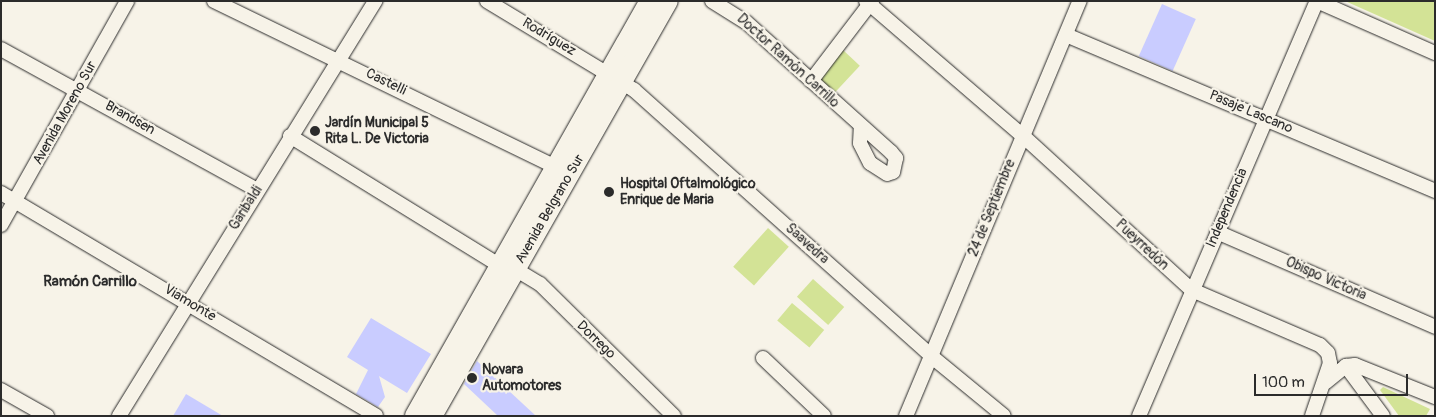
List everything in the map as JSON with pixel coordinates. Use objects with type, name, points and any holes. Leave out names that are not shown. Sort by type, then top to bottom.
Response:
[{"type":"highway","name":"Avenida Belgrano Sur","points":[[415,416],[507,267],[616,77],[650,1]]},
{"type":"highway","name":"Avenida Belgrano Sur","points":[[432,416],[556,167],[668,1]]},
{"type":"street","name":"Avenida Moreno Sur","points":[[1,225],[127,1]]},
{"type":"street","name":"Castelli","points":[[214,1],[340,60],[556,167]]},
{"type":"street","name":"Garibaldi","points":[[119,416],[290,136],[340,60],[374,1]]},
{"type":"street","name":"Rodríguez","points":[[487,1],[616,77]]},
{"type":"street","name":"Doctor Ramón Carrillo","points":[[712,1],[746,22],[860,126]]},
{"type":"street","name":"24 de Septiembre","points":[[906,416],[1022,135],[1080,1]]},
{"type":"street","points":[[1317,1],[1435,53]]},
{"type":"street","name":"Independencia","points":[[1138,416],[1317,1]]},
{"type":"street","points":[[811,81],[870,2]]},
{"type":"street","name":"Pueyrredón","points":[[870,2],[1022,135],[1192,290],[1320,345],[1329,358],[1326,382]]},
{"type":"street","name":"Pasaje Lascano","points":[[1066,35],[1435,191]]},
{"type":"street","name":"Brandsen","points":[[1,49],[78,89],[257,190]]},
{"type":"street","name":"Saavedra","points":[[616,77],[931,356],[1004,416]]},
{"type":"street","points":[[290,136],[507,267]]},
{"type":"street","name":"Viamonte","points":[[1,193],[188,301],[376,416]]},
{"type":"street","name":"Obispo Victoria","points":[[1217,232],[1435,327]]},
{"type":"street","name":"Dorrego","points":[[507,267],[540,284],[674,416]]},
{"type":"street","points":[[763,358],[824,416]]},
{"type":"street","points":[[1346,366],[1383,416]]},
{"type":"street","points":[[1312,416],[1326,382],[1346,366],[1365,367],[1435,397]]},
{"type":"street","points":[[1,390],[48,416]]},
{"type":"green space","points":[[1345,1],[1435,1],[1435,41]]},
{"type":"green space","points":[[843,50],[860,66],[833,95],[816,79]]},
{"type":"green space","points":[[768,228],[789,247],[754,285],[733,267]]},
{"type":"green space","points":[[813,279],[844,307],[828,325],[797,297]]},
{"type":"green space","points":[[792,303],[824,330],[809,348],[777,321]]},
{"type":"green space","points":[[1383,387],[1430,409],[1426,416],[1399,416],[1380,390]]},
{"type":"building","points":[[1162,4],[1196,19],[1173,71],[1139,56]]},
{"type":"building","points":[[371,318],[431,354],[407,393],[379,376],[385,397],[378,407],[356,394],[368,370],[347,357]]},
{"type":"building","points":[[477,361],[536,416],[498,416],[464,384]]},
{"type":"building","points":[[186,394],[223,416],[173,416]]},
{"type":"place","name":"Jardín Municipal 5 Rita L. De Victoria","points":[[315,131]]},
{"type":"place","name":"Hospital Oftalmológico Enrique de Maria","points":[[609,192]]},
{"type":"place","name":"Novara Automotores","points":[[472,378]]},
{"type":"district","name":"Ramón Carrillo","points":[[90,282]]}]
